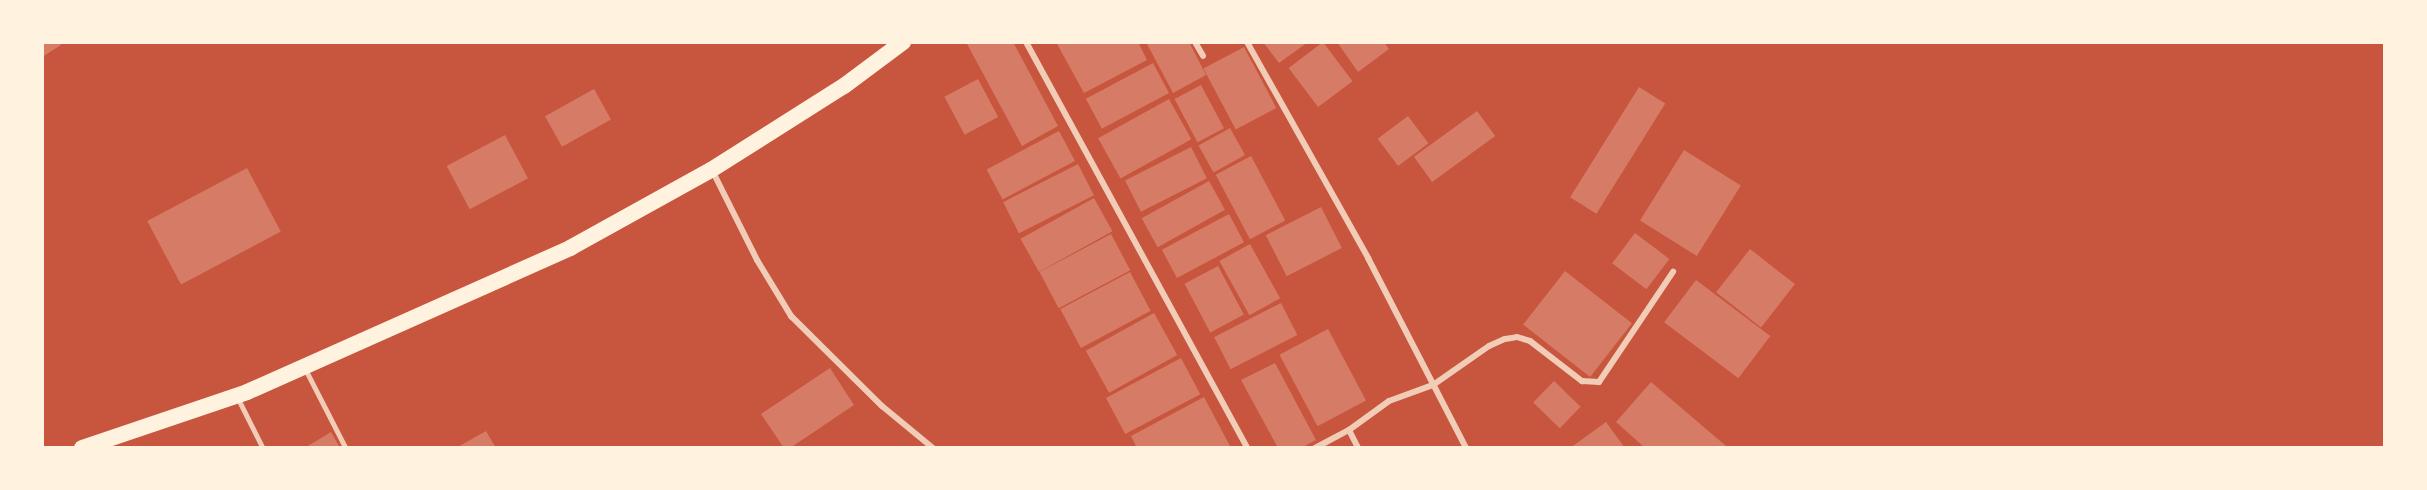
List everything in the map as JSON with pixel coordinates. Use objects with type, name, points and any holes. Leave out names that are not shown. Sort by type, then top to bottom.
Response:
[{"type":"highway","points":[[82,448],[237,395],[570,248],[711,170],[844,86],[903,42]]},
{"type":"street","points":[[1026,42],[1247,448]]},
{"type":"street","points":[[1195,42],[1203,56]]},
{"type":"street","points":[[1247,42],[1368,258],[1466,448]]},
{"type":"street","points":[[711,170],[757,260],[791,315],[882,406],[933,448]]},
{"type":"street","points":[[1315,448],[1349,430],[1389,401],[1433,385],[1489,346],[1517,337],[1530,340],[1582,381],[1599,382],[1673,272]]},
{"type":"street","points":[[1349,430],[1358,448]]},
{"type":"lane","points":[[304,367],[346,448]]},
{"type":"lane","points":[[237,395],[264,448]]},
{"type":"building","points":[[42,42],[59,42],[61,45],[42,57]]},
{"type":"building","points":[[966,42],[1013,42],[1058,126],[1022,146]]},
{"type":"building","points":[[1056,42],[1138,42],[1147,60],[1084,93]]},
{"type":"building","points":[[1146,42],[1189,42],[1206,75],[1173,93]]},
{"type":"building","points":[[1263,42],[1308,42],[1279,63]]},
{"type":"building","points":[[1323,42],[1352,81],[1318,107],[1289,68]]},
{"type":"building","points":[[1337,42],[1384,42],[1389,49],[1358,72]]},
{"type":"building","points":[[1244,47],[1276,108],[1236,130],[1203,69]]},
{"type":"building","points":[[1153,63],[1169,93],[1102,129],[1086,99]]},
{"type":"building","points":[[978,79],[998,117],[965,135],[944,97]]},
{"type":"building","points":[[1201,85],[1224,128],[1198,142],[1175,99]]},
{"type":"building","points":[[1639,87],[1665,103],[1596,214],[1570,197]]},
{"type":"building","points":[[594,89],[611,120],[562,147],[545,116]]},
{"type":"building","points":[[1169,99],[1191,139],[1120,179],[1098,138]]},
{"type":"building","points":[[1477,111],[1495,136],[1432,182],[1414,157]]},
{"type":"building","points":[[1408,116],[1428,143],[1398,166],[1378,139]]},
{"type":"building","points":[[1230,128],[1245,155],[1214,173],[1199,145]]},
{"type":"building","points":[[1059,131],[1075,161],[1003,200],[987,169]]},
{"type":"building","points":[[505,135],[528,178],[470,209],[447,166]]},
{"type":"building","points":[[1191,147],[1207,178],[1141,212],[1125,181]]},
{"type":"building","points":[[1684,150],[1741,186],[1697,256],[1640,220]]},
{"type":"building","points":[[1251,156],[1285,220],[1250,239],[1216,175]]},
{"type":"building","points":[[1078,164],[1094,195],[1019,233],[1003,202]]},
{"type":"building","points":[[247,168],[281,232],[181,285],[147,221]]},
{"type":"building","points":[[1209,181],[1225,210],[1158,247],[1142,218]]},
{"type":"building","points":[[1094,198],[1112,231],[1039,272],[1021,239]]},
{"type":"building","points":[[1321,207],[1342,248],[1287,276],[1266,235]]},
{"type":"building","points":[[1229,214],[1244,242],[1177,278],[1162,250]]},
{"type":"building","points":[[1635,233],[1669,259],[1646,289],[1612,263]]},
{"type":"building","points":[[1111,234],[1130,270],[1059,308],[1039,272]]},
{"type":"building","points":[[1250,244],[1280,298],[1249,315],[1219,261]]},
{"type":"building","points":[[1750,249],[1795,284],[1761,327],[1716,292]]},
{"type":"building","points":[[1218,266],[1244,315],[1210,332],[1184,284]]},
{"type":"building","points":[[1565,271],[1632,323],[1590,377],[1523,325]]},
{"type":"building","points":[[1130,272],[1151,311],[1081,348],[1060,309]]},
{"type":"building","points":[[1696,280],[1770,336],[1738,378],[1664,322]]},
{"type":"building","points":[[1281,303],[1297,335],[1231,369],[1214,337]]},
{"type":"building","points":[[1154,313],[1177,355],[1109,393],[1086,351]]},
{"type":"building","points":[[1328,329],[1366,401],[1317,426],[1279,355]]},
{"type":"building","points":[[1181,358],[1200,394],[1125,434],[1106,398]]},
{"type":"building","points":[[1275,363],[1316,440],[1301,448],[1278,448],[1241,380]]},
{"type":"building","points":[[830,368],[854,405],[790,448],[784,448],[761,414]]},
{"type":"building","points":[[1554,381],[1581,407],[1560,428],[1533,403]]},
{"type":"building","points":[[1651,382],[1726,446],[1724,448],[1645,448],[1616,422]]},
{"type":"building","points":[[1204,397],[1231,448],[1137,448],[1131,436]]},
{"type":"building","points":[[1606,422],[1625,448],[1570,448]]},
{"type":"building","points":[[486,431],[496,448],[456,448]]},
{"type":"building","points":[[331,432],[340,448],[309,448],[308,446]]}]
